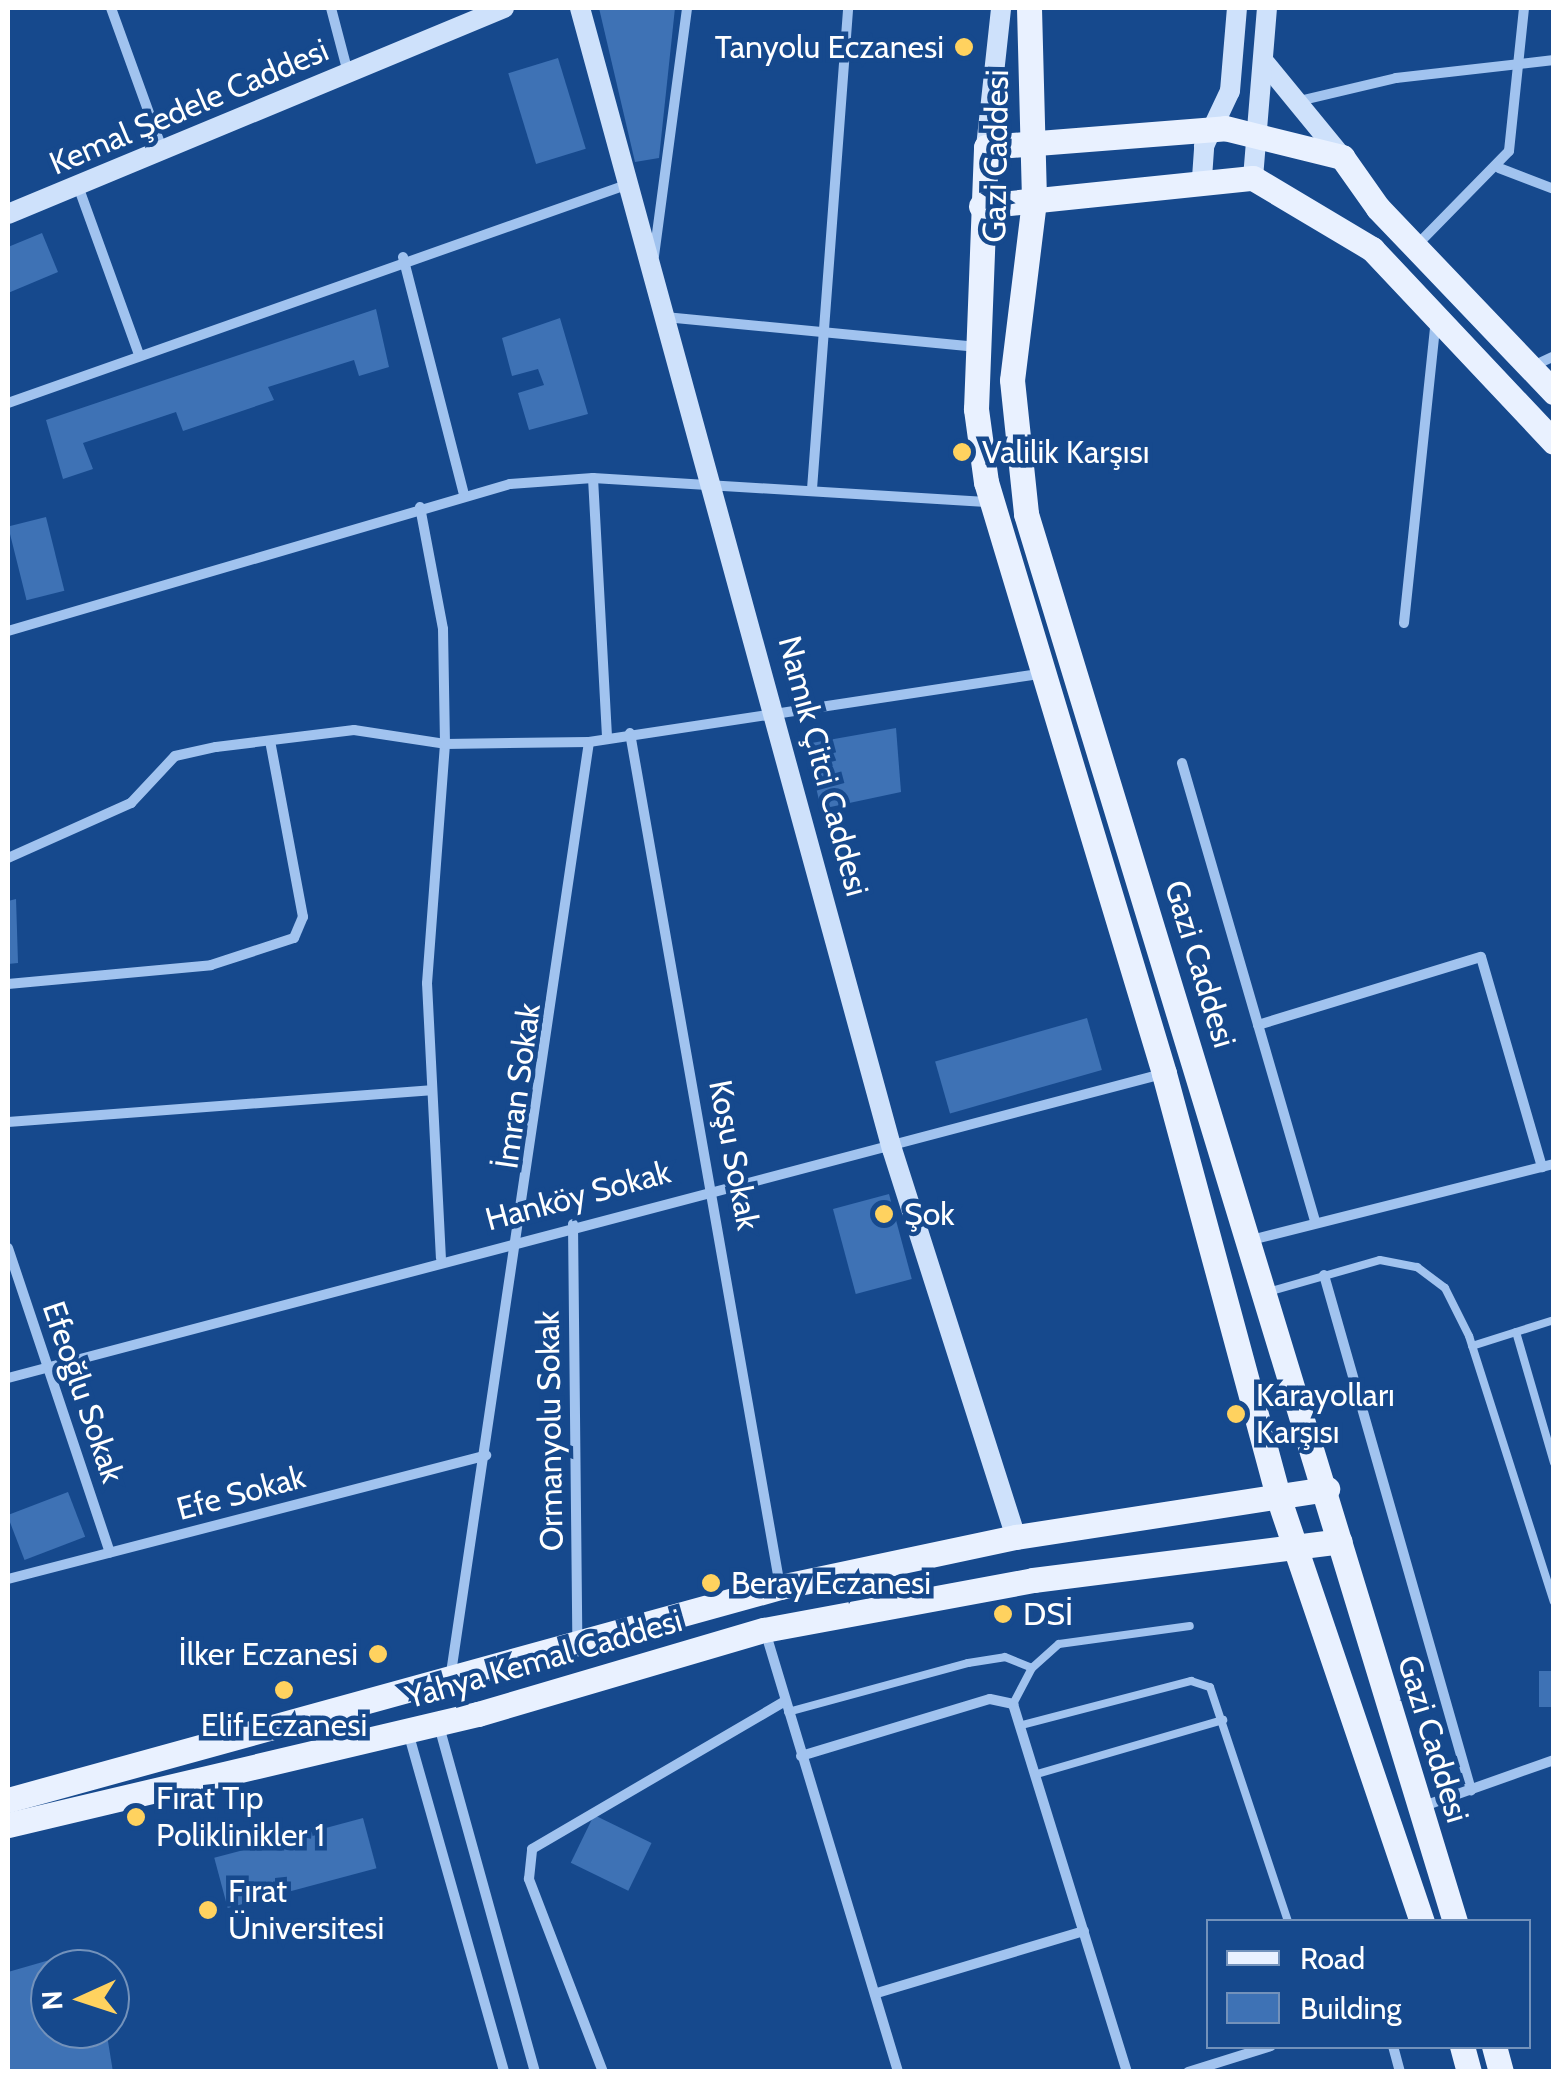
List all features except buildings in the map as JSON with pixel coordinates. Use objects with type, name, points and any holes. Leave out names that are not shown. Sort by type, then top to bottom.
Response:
[{"type":"main road","name":"Gazi Caddesi","points":[[1029,8],[1034,201],[1012,380],[1026,514],[1268,1292],[1454,1919]]},
{"type":"main road","points":[[986,147],[1212,129],[1260,132],[1342,157],[1416,246],[1543,361],[1554,392]]},
{"type":"main road","name":"Gazi Caddesi","points":[[986,147],[976,409],[992,502],[1039,674],[1164,1074],[1278,1496],[1300,1546],[1421,1919]]},
{"type":"main road","points":[[981,206],[1202,178],[1253,178],[1372,249],[1554,442]]},
{"type":"main road","name":"Yahya Kemal Caddesi","points":[[8,1800],[577,1637],[780,1587],[1016,1537],[1327,1489]]},
{"type":"main road","name":"Yahya Kemal Caddesi","points":[[8,1824],[408,1731],[764,1630],[1033,1580],[1340,1541]]},
{"type":"street","points":[[111,8],[162,150]]},
{"type":"street","points":[[331,8],[348,72]]},
{"type":"street","name":"Kemal Şedele Caddesi","points":[[8,214],[504,8]]},
{"type":"street","name":"Namık Çitci Caddesi","points":[[580,8],[778,710],[892,1149],[1016,1537]]},
{"type":"street","points":[[652,267],[687,8]]},
{"type":"street","points":[[812,489],[848,8]]},
{"type":"street","name":"Gazi Caddesi","points":[[986,147],[1001,8]]},
{"type":"street","points":[[1202,178],[1212,129],[1230,91],[1237,8]]},
{"type":"street","points":[[1253,178],[1268,8]]},
{"type":"street","points":[[1416,246],[1499,168],[1518,125],[1524,8]]},
{"type":"street","points":[[1299,101],[1522,60],[1554,60]]},
{"type":"street","points":[[1266,64],[1342,157]]},
{"type":"street","points":[[1499,168],[1554,189]]},
{"type":"street","points":[[8,403],[138,352],[403,258],[629,184]]},
{"type":"street","points":[[78,186],[138,352]]},
{"type":"street","points":[[403,258],[464,494]]},
{"type":"street","points":[[665,317],[979,347]]},
{"type":"street","points":[[1404,623],[1436,321]]},
{"type":"street","points":[[593,478],[607,737]]},
{"type":"street","points":[[8,631],[464,494],[593,478],[992,502]]},
{"type":"street","points":[[420,507],[443,630],[445,744],[426,984],[441,1258]]},
{"type":"street","points":[[8,858],[131,803],[176,756],[354,730],[445,744],[589,742],[778,710],[1039,674]]},
{"type":"street","name":"Koşu Sokak","points":[[630,733],[714,1186],[780,1587]]},
{"type":"street","points":[[8,984],[211,965],[294,938],[303,917],[270,740]]},
{"type":"street","name":"İmran Sokak","points":[[451,1673],[521,1238],[589,742]]},
{"type":"street","points":[[1182,763],[1315,1222]]},
{"type":"street","points":[[1252,1240],[1548,1165],[1481,957],[1258,1025]]},
{"type":"street","name":"Hanköy Sokak","points":[[8,1378],[714,1186],[892,1149],[1164,1074]]},
{"type":"street","points":[[8,1122],[430,1090]]},
{"type":"street","name":"Ormanyolu Sokak","points":[[573,1224],[577,1637]]},
{"type":"street","name":"Efeoğlu Sokak","points":[[8,1248],[110,1552]]},
{"type":"street","points":[[1324,1274],[1470,1790]]},
{"type":"street","name":"Efe Sokak","points":[[8,1579],[486,1455]]},
{"type":"street","points":[[764,1630],[878,1993],[898,2072]]},
{"type":"street","points":[[801,1756],[990,1699],[1013,1704],[1128,2072]]},
{"type":"street","points":[[603,2072],[529,1880],[532,1849],[786,1706]]},
{"type":"street","points":[[438,1722],[535,2072]]},
{"type":"street","points":[[408,1731],[504,2072]]},
{"type":"street","points":[[1420,1808],[1554,1760]]},
{"type":"street","points":[[878,1993],[1084,1931]]},
{"type":"street","points":[[1188,2072],[1261,2049]]},
{"type":"lane","points":[[1268,1292],[1380,1260],[1418,1267],[1445,1288],[1472,1346],[1554,1602]]},
{"type":"lane","points":[[1472,1346],[1554,1320]]},
{"type":"lane","points":[[1516,1332],[1554,1463]]},
{"type":"lane","points":[[1013,1704],[1032,1668],[1059,1644],[1190,1626]]},
{"type":"lane","points":[[786,1706],[1005,1657],[1032,1668]]},
{"type":"lane","points":[[1022,1726],[1191,1681],[1210,1687],[1287,1919]]},
{"type":"lane","points":[[1036,1774],[1223,1720]]},
{"type":"place","name":"Tanyolu Eczanesi","points":[[964,47]]},
{"type":"place","name":"Valilik Karşısı","points":[[962,452]]},
{"type":"place","name":"Şok","points":[[884,1214]]},
{"type":"place","name":"Karayolları Karşısı","points":[[1236,1414]]},
{"type":"place","name":"Beray Eczanesi","points":[[711,1583]]},
{"type":"place","name":"DSİ","points":[[1003,1614]]},
{"type":"place","name":"İlker Eczanesi","points":[[378,1654]]},
{"type":"place","name":"Elif Eczanesi","points":[[284,1690]]},
{"type":"place","name":"Fırat Tıp Poliklinikler 1","points":[[136,1817]]},
{"type":"place","name":"Fırat Üniversitesi","points":[[208,1910]]}]
